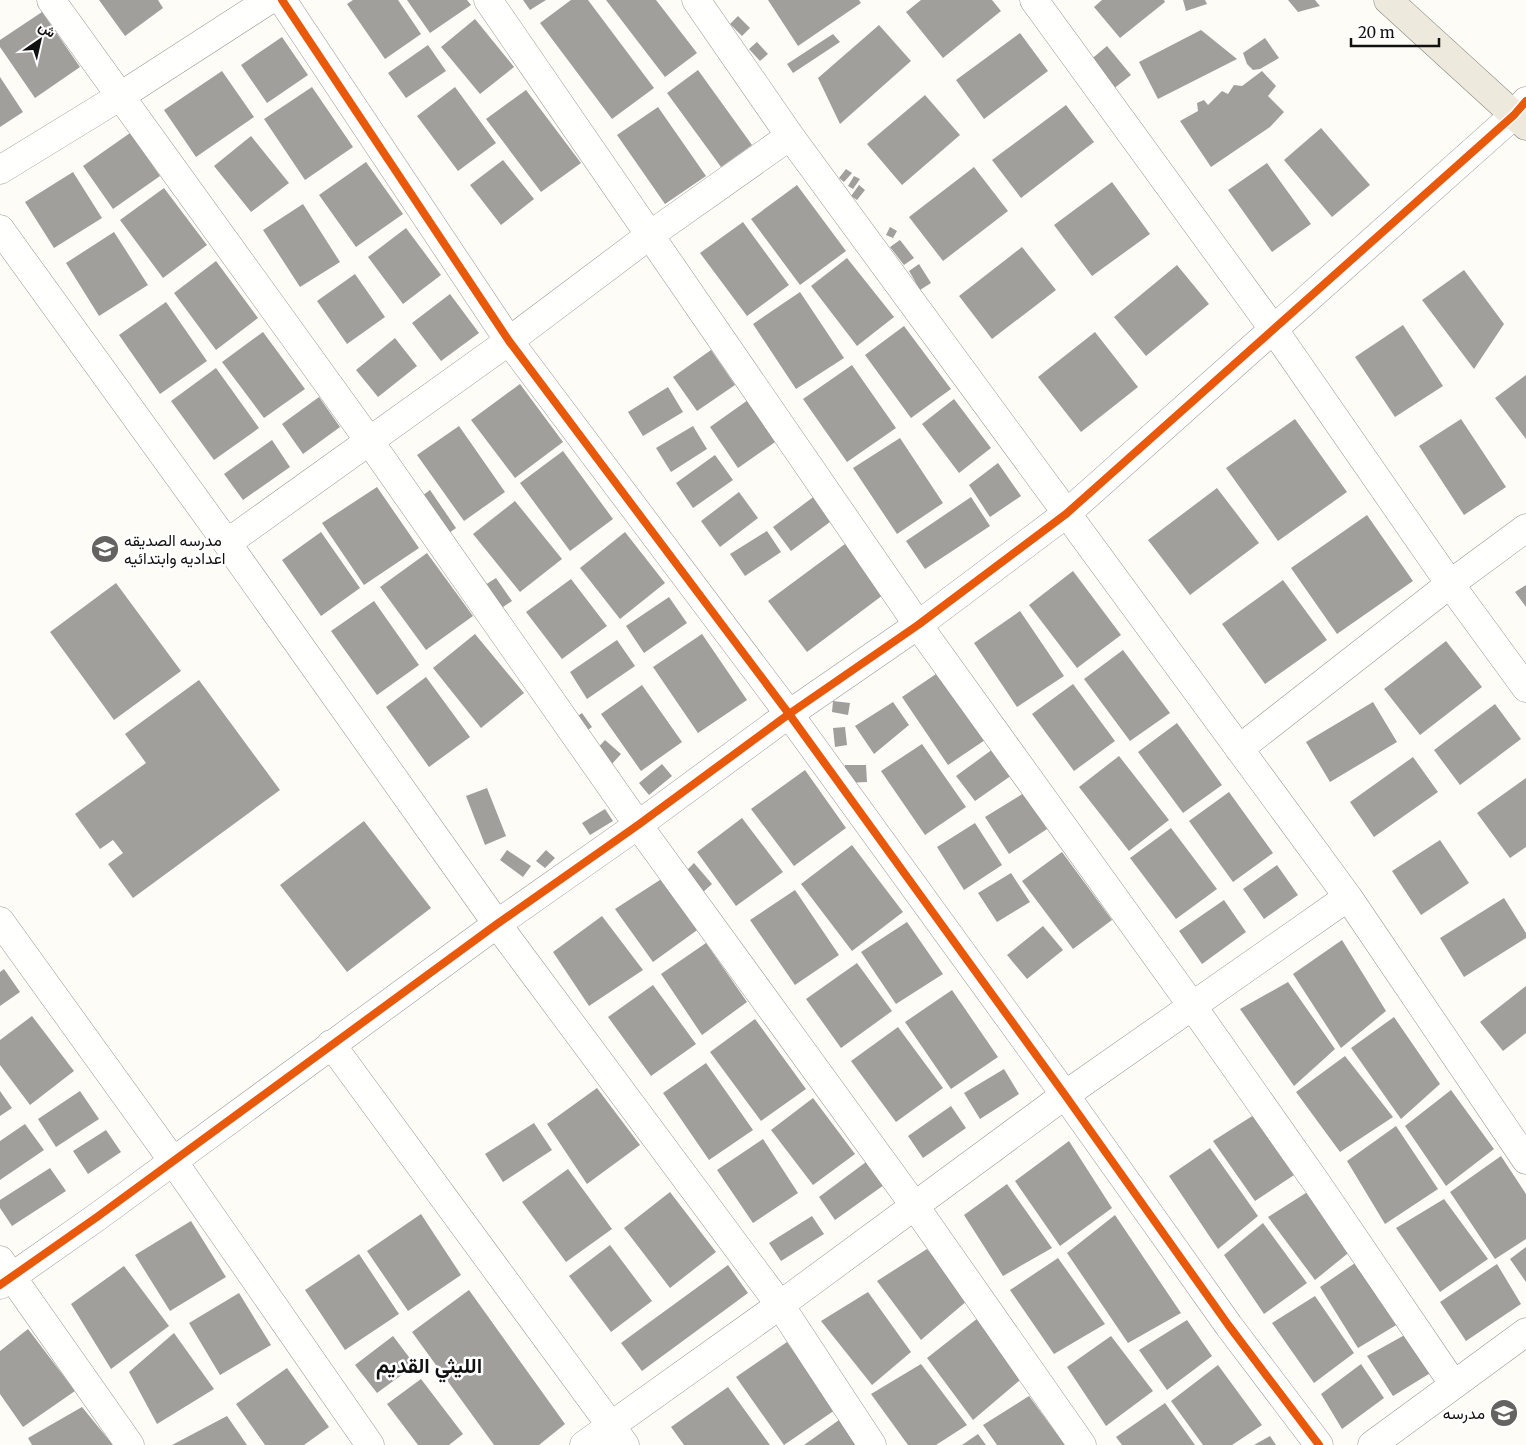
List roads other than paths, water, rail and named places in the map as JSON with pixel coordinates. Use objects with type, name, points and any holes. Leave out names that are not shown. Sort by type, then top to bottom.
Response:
[{"type":"main road","points":[[1388,0],[1522,114]]},
{"type":"street","points":[[51,0],[370,442],[638,825],[914,1205],[1082,1445]]},
{"type":"street","points":[[0,170],[269,0]]},
{"type":"street","points":[[282,0],[509,341],[789,714],[1230,1326],[1319,1445]]},
{"type":"street","points":[[488,0],[918,625],[1193,1007],[1454,1385]]},
{"type":"street","points":[[696,0],[790,136],[1348,897],[1526,1160]]},
{"type":"street","points":[[1034,0],[1274,330],[1450,584],[1526,688]]},
{"type":"street","points":[[130,1445],[4,1274],[97,1217],[497,924],[638,825],[789,714],[918,625],[1066,514],[1522,114]]},
{"type":"street","points":[[227,543],[370,442],[650,235],[790,136]]},
{"type":"street","points":[[0,229],[227,543],[497,924],[780,1305],[872,1445]]},
{"type":"street","points":[[1239,749],[1450,584],[1526,528]]},
{"type":"street","points":[[584,1445],[619,1436],[780,1305],[914,1205],[1065,1095],[1348,897]]},
{"type":"street","points":[[0,921],[173,1161],[370,1445]]},
{"type":"street","points":[[331,1044],[619,1436]]},
{"type":"street","points":[[1372,1445],[1526,1332]]},
{"type":"place","name":"مدرسه الصديقه اعداديه وابتدائيه","points":[[105,549]]},
{"type":"place","name":"مدرسه","points":[[1504,1413]]},
{"type":"district","name":"الليثي القديم","points":[[429,1365]]}]
